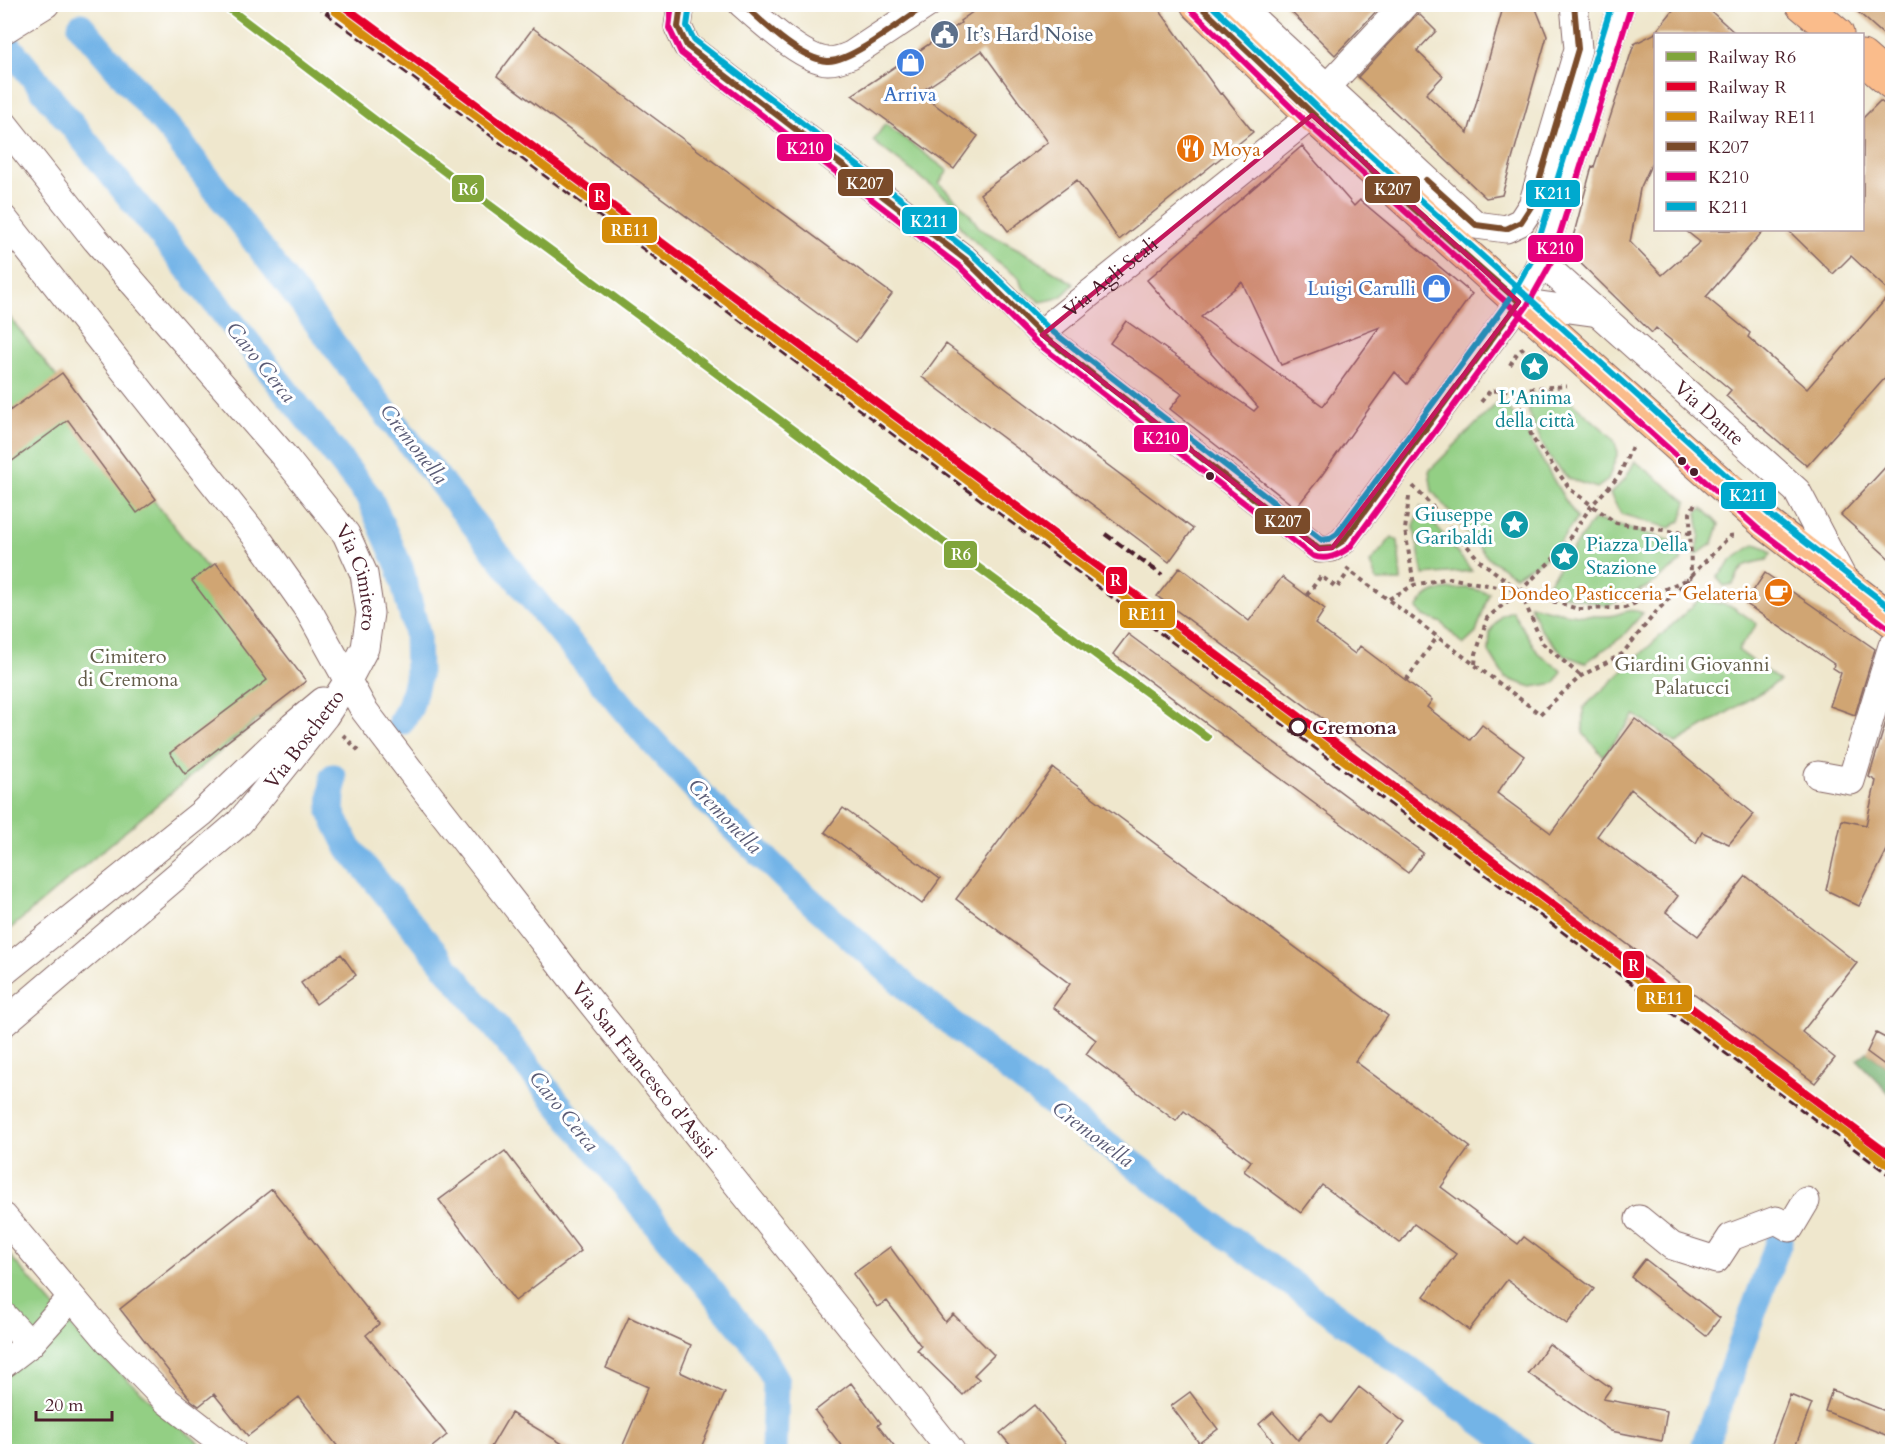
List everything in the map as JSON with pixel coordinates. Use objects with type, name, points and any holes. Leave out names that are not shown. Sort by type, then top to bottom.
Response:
[{"type":"main road","name":"Via Dante","points":[[1197,4],[1324,99],[1474,263],[1764,522],[1893,620]]},
{"type":"main road","points":[[1802,4],[1836,33]]},
{"type":"main road","points":[[1864,58],[1893,83]]},
{"type":"street","points":[[4,30],[46,4]]},
{"type":"street","points":[[681,4],[678,27],[687,46],[966,260],[1042,335]]},
{"type":"street","points":[[742,4],[805,54],[828,61],[851,55],[928,4]]},
{"type":"street","name":"Via Dante","points":[[1238,4],[1324,99],[1476,225],[1506,229],[1521,222],[1532,205],[1578,49],[1574,4]]},
{"type":"street","name":"Via Agli Scali","points":[[1318,549],[1042,335],[1324,99],[1405,4]]},
{"type":"street","points":[[1318,549],[1332,548],[1343,541],[1520,302],[1541,262],[1622,4]]},
{"type":"street","name":"Via Cimitero","points":[[4,124],[96,240],[283,455],[346,534],[364,574],[370,613],[365,648],[347,682]]},
{"type":"street","name":"Via Cimitero","points":[[4,219],[258,539],[309,611],[347,682]]},
{"type":"street","name":"Via Dante","points":[[1541,262],[1797,491],[1848,587]]},
{"type":"street","points":[[1520,302],[1598,313]]},
{"type":"street","points":[[1818,775],[1851,781],[1893,646]]},
{"type":"street","name":"Via Boschetto","points":[[4,1023],[240,822],[325,716],[347,682]]},
{"type":"street","name":"Via Boschetto","points":[[4,972],[202,813],[293,726],[347,682]]},
{"type":"street","name":"Via San Francesco d'Assisi","points":[[347,682],[377,728],[574,981],[952,1452]]},
{"type":"street","points":[[1638,1219],[1672,1246],[1716,1260],[1731,1237],[1776,1220],[1790,1227],[1806,1201]]},
{"type":"street","points":[[4,1217],[108,1340],[167,1401],[233,1452]]},
{"type":"street","points":[[4,1364],[30,1344],[71,1298]]},
{"type":"street","points":[[4,1316],[30,1344]]},
{"type":"path","points":[[1474,409],[1490,391],[1570,386]]},
{"type":"path","points":[[1513,390],[1533,439],[1571,490],[1616,523],[1690,534]]},
{"type":"path","points":[[1475,665],[1487,618],[1520,591],[1559,553],[1592,505],[1619,476],[1635,441]]},
{"type":"path","points":[[1414,585],[1405,530],[1410,484],[1448,523],[1479,560],[1520,591],[1542,643],[1581,676]]},
{"type":"path","points":[[1691,577],[1690,513],[1698,497]]},
{"type":"path","points":[[1318,549],[1389,599],[1540,714],[1581,676],[1622,654],[1657,611],[1730,536],[1738,535]]},
{"type":"path","points":[[1307,595],[1321,576],[1337,588],[1349,571]]},
{"type":"path","points":[[1389,599],[1414,585],[1449,578],[1520,591],[1578,609],[1625,608],[1691,577]]},
{"type":"path","points":[[1406,680],[1438,636]]},
{"type":"path","points":[[307,739],[315,747],[324,738],[340,732],[364,756]]},
{"type":"highlighted area","points":[[1312,115],[1519,302],[1332,548],[1319,549],[1042,335]]},
{"type":"green space","points":[[885,124],[948,171],[939,183],[969,213],[980,229],[1022,251],[1074,284],[1059,298],[1040,302],[1022,287],[1019,278],[994,260],[960,227],[951,201],[873,141]]},
{"type":"green space","name":"Cimitero di Cremona","points":[[4,310],[299,685],[5,933],[4,933]]},
{"type":"green space","points":[[1531,395],[1567,398],[1613,438],[1618,452],[1608,480],[1597,488],[1569,479],[1548,456],[1528,412]]},
{"type":"green space","points":[[1499,401],[1517,417],[1577,518],[1552,554],[1515,576],[1488,558],[1432,491],[1429,471]]},
{"type":"green space","points":[[1635,461],[1687,502],[1681,521],[1670,528],[1621,514],[1610,494],[1625,479]]},
{"type":"green space","points":[[1421,507],[1472,571],[1423,575],[1414,526]]},
{"type":"green space","points":[[1703,508],[1719,525],[1713,543],[1696,555],[1700,535],[1697,512]]},
{"type":"green space","name":"Giardini Giovanni Palatucci","points":[[1594,519],[1683,544],[1681,562],[1647,587],[1608,606],[1543,590]]},
{"type":"green space","points":[[1392,537],[1398,541],[1401,581],[1377,581],[1370,563]]},
{"type":"green space","points":[[1755,544],[1766,548],[1771,553],[1767,560],[1746,565],[1733,584],[1724,586],[1717,578],[1732,560]]},
{"type":"green space","points":[[1468,588],[1489,593],[1476,633],[1463,645],[1442,623],[1424,616],[1417,609],[1427,596],[1433,593],[1445,589]]},
{"type":"green space","name":"Giardini Giovanni Palatucci","points":[[1700,599],[1733,607],[1757,624],[1738,650],[1780,681],[1676,743],[1635,715],[1603,756],[1583,733],[1583,708]]},
{"type":"green space","name":"Giardini Giovanni Palatucci","points":[[1530,605],[1586,616],[1611,616],[1628,611],[1643,613],[1622,637],[1585,663],[1564,655],[1540,629]]},
{"type":"green space","name":"Giardini Giovanni Palatucci","points":[[1512,611],[1538,653],[1562,671],[1555,683],[1532,687],[1505,678],[1489,652],[1490,632],[1501,615]]},
{"type":"green space","points":[[1867,1052],[1892,1071],[1892,1096],[1857,1060]]},
{"type":"green space","points":[[4,1249],[87,1344],[208,1451],[5,1451]]},
{"type":"building","points":[[984,4],[1155,4],[1220,94],[1222,93],[1253,132],[1119,240],[1077,180],[1008,231],[980,194],[1048,142],[982,51],[919,93],[978,136],[954,169],[852,95],[961,23],[960,21]]},
{"type":"building","points":[[1283,4],[1383,4],[1335,55]]},
{"type":"building","points":[[1504,4],[1534,4],[1547,36],[1502,195],[1486,198],[1358,77],[1418,13],[1436,31],[1417,51],[1443,76],[1426,94],[1468,133]]},
{"type":"building","points":[[1678,4],[1703,4],[1735,33],[1655,33]]},
{"type":"building","points":[[1849,4],[1893,4],[1893,43]]},
{"type":"building","points":[[533,28],[892,294],[856,342],[497,76]]},
{"type":"building","points":[[1654,34],[1654,158],[1640,189],[1630,242],[1662,275],[1700,242],[1686,231],[1763,231],[1706,297],[1750,333],[1748,337],[1807,389],[1891,293],[1851,256],[1833,274],[1789,231],[1864,231],[1864,117],[1880,101],[1893,110],[1893,369],[1807,466],[1726,396],[1731,390],[1656,328],[1652,333],[1569,252],[1592,166],[1594,167],[1634,44]]},
{"type":"building","points":[[1302,146],[1354,206],[1360,200],[1472,294],[1407,384],[1395,372],[1296,508],[1170,409],[1182,394],[1110,343],[1126,321],[1254,411],[1258,407],[1147,280]],"holes":[[[1242,282],[1281,365],[1380,327],[1323,406],[1201,317]]]},
{"type":"building","points":[[946,344],[1193,529],[1169,562],[922,377]]},
{"type":"building","points":[[62,373],[156,499],[137,513],[68,420],[4,467],[4,415]]},
{"type":"building","points":[[1893,459],[1893,562],[1841,515]]},
{"type":"building","points":[[216,563],[306,681],[185,774],[170,753],[267,680],[192,581]]},
{"type":"building","points":[[1180,567],[1249,621],[1282,577],[1325,609],[1315,624],[1355,654],[1360,646],[1432,700],[1427,707],[1470,740],[1482,725],[1524,756],[1497,793],[1551,833],[1635,719],[1673,747],[1754,814],[1729,844],[1702,832],[1696,843],[1631,789],[1597,836],[1678,896],[1666,912],[1698,936],[1746,876],[1857,963],[1802,1032],[1835,1058],[1815,1083],[1157,596]]},
{"type":"building","points":[[1765,573],[1875,649],[1855,715],[1830,706],[1841,673],[1833,668],[1834,664],[1745,603]]},
{"type":"building","points":[[1128,634],[1423,853],[1408,873],[1113,654]]},
{"type":"building","points":[[1893,699],[1893,838],[1859,906],[1826,890],[1842,820],[1866,825],[1876,781],[1869,777]]},
{"type":"building","points":[[1053,768],[1388,1016],[1355,1061],[1470,1147],[1441,1187],[1518,1244],[1524,1237],[1594,1289],[1567,1324],[1507,1280],[1469,1330],[1424,1296],[1456,1254],[1414,1224],[1400,1243],[1322,1185],[1301,1213],[1244,1171],[1251,1161],[1184,1111],[1176,1121],[1086,1054],[1096,1040],[1053,1007],[1070,984],[956,899]]},
{"type":"building","points":[[843,808],[940,879],[922,904],[825,832]]},
{"type":"building","points":[[341,954],[356,975],[316,1004],[301,983]]},
{"type":"building","points":[[1876,1033],[1893,1042],[1893,1071],[1867,1052]]},
{"type":"building","points":[[505,1151],[581,1251],[515,1301],[439,1200]]},
{"type":"building","points":[[272,1189],[379,1324],[366,1335],[447,1435],[426,1452],[342,1452],[299,1397],[248,1436],[214,1394],[199,1406],[191,1400],[120,1309]]},
{"type":"building","points":[[890,1247],[945,1322],[953,1314],[994,1355],[974,1375],[979,1379],[963,1395],[917,1350],[921,1346],[887,1301],[877,1307],[853,1274]]},
{"type":"building","points":[[1645,1259],[1720,1318],[1706,1336],[1631,1277]]},
{"type":"building","points":[[629,1317],[691,1345],[680,1372],[725,1393],[699,1452],[620,1452],[648,1387],[606,1368]]},
{"type":"building","points":[[1549,1344],[1611,1388],[1603,1399],[1667,1411],[1662,1441],[1611,1431],[1528,1373]]},
{"type":"building","points":[[851,1383],[881,1423],[878,1425],[899,1452],[846,1452],[815,1411]]},
{"type":"building","points":[[1359,1387],[1405,1423],[1382,1452],[1282,1452],[1259,1424],[1273,1412],[1298,1440],[1321,1413],[1331,1423]]},
{"type":"building","points":[[1832,1390],[1893,1414],[1893,1438],[1825,1411]]},
{"type":"building","points":[[1190,1392],[1218,1429],[1199,1443],[1171,1406]]},
{"type":"building","points":[[1790,1395],[1812,1404],[1793,1452],[1769,1452]]},
{"type":"building","points":[[1034,1405],[1073,1452],[1016,1452],[1000,1433]]},
{"type":"building","points":[[511,1413],[576,1452],[488,1452]]},
{"type":"waterway","name":"Cremonella","points":[[81,26],[175,136],[378,403],[541,609],[651,740],[709,803],[787,880],[910,990],[1017,1076],[1273,1270],[1523,1452]]},
{"type":"waterway","name":"Cavo Cerca","points":[[4,41],[369,497],[400,568],[417,633],[418,676],[410,707],[401,722]]},
{"type":"waterway","name":"Cavo Cerca","points":[[333,777],[331,812],[349,848],[757,1347],[776,1381],[774,1452]]},
{"type":"waterway","points":[[1702,1452],[1779,1241]]},
{"type":"railway","points":[[315,4],[1892,1176]]},
{"type":"railway","points":[[1105,534],[1162,575]]},
{"type":"rail line","name":"R6","points":[[223,4],[375,120],[1207,737]]},
{"type":"rail line","name":"R","points":[[341,4],[1892,1157]]},
{"type":"rail line","name":"RE11","points":[[335,11],[1887,1164]]},
{"type":"transit line","name":"K210","points":[[672,4],[669,28],[681,53],[960,267],[1036,342],[1313,556],[1323,558],[1337,555],[1350,547],[1527,306],[1550,265],[1631,7]]},
{"type":"transit line","name":"K207","points":[[681,4],[678,27],[687,46],[966,260],[1042,335],[1319,549],[1332,548],[1343,541],[1519,302],[1396,193],[1198,4]]},
{"type":"transit line","name":"K207","points":[[743,4],[793,47],[805,54],[827,61],[837,60],[863,48],[927,4]]},
{"type":"transit line","name":"K211","points":[[1210,4],[1318,108],[1770,515],[1892,609]]},
{"type":"transit line","name":"K207","points":[[1426,180],[1476,225],[1506,229],[1521,222],[1532,205],[1578,49],[1574,4]]},
{"type":"transit line","name":"K211","points":[[690,5],[687,26],[694,40],[971,253],[1048,328],[1322,540],[1337,534],[1511,297],[1533,258],[1612,4]]},
{"type":"transit line","name":"K210","points":[[1191,10],[1306,122],[1758,529],[1887,627]]},
{"type":"place","name":"It’s Hard Noise","points":[[945,34]]},
{"type":"place","name":"Arriva","points":[[910,63]]},
{"type":"place","name":"Moya","points":[[1191,149]]},
{"type":"place","name":"Luigi Carulli","points":[[1437,288]]},
{"type":"place","name":"L'Anima della città","points":[[1535,367]]},
{"type":"place","name":"Giuseppe Garibaldi","points":[[1514,525]]},
{"type":"place","name":"Piazza Della Stazione","points":[[1565,556]]},
{"type":"place","name":"Dondeo Pasticceria - Gelateria","points":[[1779,593]]},
{"type":"place","name":"Cremona","points":[[1298,727]]}]
